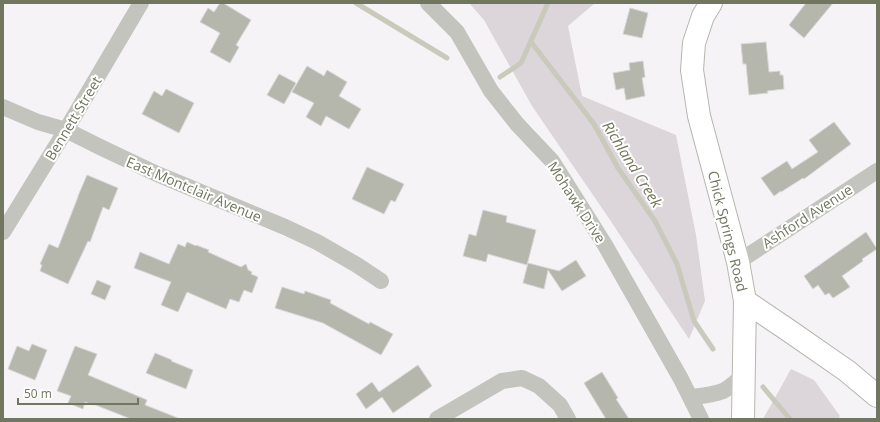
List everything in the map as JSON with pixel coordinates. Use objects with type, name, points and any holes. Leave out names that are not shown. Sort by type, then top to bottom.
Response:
[{"type":"street","name":"Bennett Street","points":[[3,232],[66,130],[141,3]]},
{"type":"street","name":"Mohawk Drive","points":[[428,3],[457,32],[491,91],[517,124],[552,161],[605,245],[691,397],[701,419]]},
{"type":"street","name":"Chick Springs Road","points":[[711,3],[703,16],[694,43],[692,70],[699,116],[738,262],[745,301],[847,371],[877,396]]},
{"type":"street","name":"East Montclair Avenue","points":[[3,107],[38,122],[66,130],[156,174],[285,227],[317,242],[381,281]]},
{"type":"street","name":"Ashford Avenue","points":[[738,262],[877,171]]},
{"type":"street","points":[[743,419],[745,301]]},
{"type":"street","points":[[691,397],[723,391],[744,374]]},
{"type":"street","points":[[437,419],[502,381],[522,378],[539,386],[560,405],[568,419]]},
{"type":"shaded area","points":[[469,3],[595,3],[568,26],[582,96],[676,135],[696,235],[705,301],[689,339],[532,106],[484,20]]},
{"type":"shaded area","points":[[791,369],[814,380],[840,416],[838,419],[763,419]]},
{"type":"building","points":[[220,3],[223,3],[251,20],[236,45],[239,47],[230,63],[210,52],[220,33],[200,22],[208,8],[214,12]]},
{"type":"building","points":[[806,3],[833,3],[804,38],[789,25]]},
{"type":"building","points":[[630,8],[648,13],[642,38],[623,34]]},
{"type":"building","points":[[766,42],[769,72],[780,71],[780,75],[783,75],[784,89],[767,91],[768,93],[749,95],[746,64],[743,64],[741,44]]},
{"type":"building","points":[[643,61],[645,77],[642,78],[645,96],[626,100],[624,88],[616,90],[613,73],[630,70],[629,63]]},
{"type":"building","points":[[307,66],[324,76],[327,70],[347,82],[339,96],[361,109],[349,129],[326,116],[321,126],[306,117],[314,103],[292,92]]},
{"type":"building","points":[[279,74],[296,83],[284,104],[267,95]]},
{"type":"building","points":[[166,89],[194,103],[179,133],[142,114],[154,91],[162,96]]},
{"type":"building","points":[[834,122],[851,144],[804,179],[803,178],[774,196],[761,178],[787,161],[792,169],[818,152],[809,140]]},
{"type":"building","points":[[367,167],[404,184],[395,202],[391,200],[384,214],[352,199]]},
{"type":"building","points":[[87,175],[118,188],[109,210],[103,207],[90,242],[88,241],[68,284],[40,271],[42,265],[40,264],[49,244],[58,248]]},
{"type":"building","points":[[483,210],[507,216],[506,222],[536,230],[527,265],[488,254],[486,262],[463,256],[469,234],[476,236]]},
{"type":"building","points":[[866,232],[877,249],[862,259],[863,261],[842,276],[850,287],[833,298],[829,293],[825,295],[818,285],[813,289],[804,276]]},
{"type":"building","points":[[187,242],[209,250],[208,252],[241,267],[246,264],[248,270],[252,272],[251,274],[258,277],[252,293],[244,290],[239,302],[230,299],[226,309],[187,292],[178,312],[161,305],[171,282],[134,268],[140,252],[169,264],[178,244],[185,247]]},
{"type":"building","points":[[576,260],[586,276],[562,291],[548,270],[544,289],[523,283],[528,263],[559,271]]},
{"type":"building","points":[[97,280],[111,286],[105,300],[91,294]]},
{"type":"building","points":[[282,287],[304,294],[305,291],[331,300],[330,303],[369,324],[370,322],[393,334],[381,355],[323,323],[275,308]]},
{"type":"building","points":[[32,344],[47,350],[35,380],[8,369],[17,346],[29,351]]},
{"type":"building","points":[[75,346],[97,354],[88,375],[147,400],[145,405],[178,418],[131,419],[93,404],[85,402],[83,409],[68,403],[71,396],[57,391]]},
{"type":"building","points":[[155,353],[193,370],[186,389],[146,373]]},
{"type":"building","points":[[418,365],[432,386],[393,413],[382,397],[366,409],[356,394],[372,382],[379,392]]},
{"type":"building","points":[[602,372],[618,398],[616,399],[629,419],[606,419],[584,383]]},
{"type":"waterway","points":[[356,3],[447,58]]},
{"type":"waterway","name":"Richland Creek","points":[[500,77],[521,63],[548,3]]},
{"type":"waterway","name":"Richland Creek","points":[[531,42],[594,124],[618,168],[655,221],[677,264],[694,321],[713,349]]},
{"type":"waterway","name":"Richland Creek","points":[[763,387],[790,419]]}]
